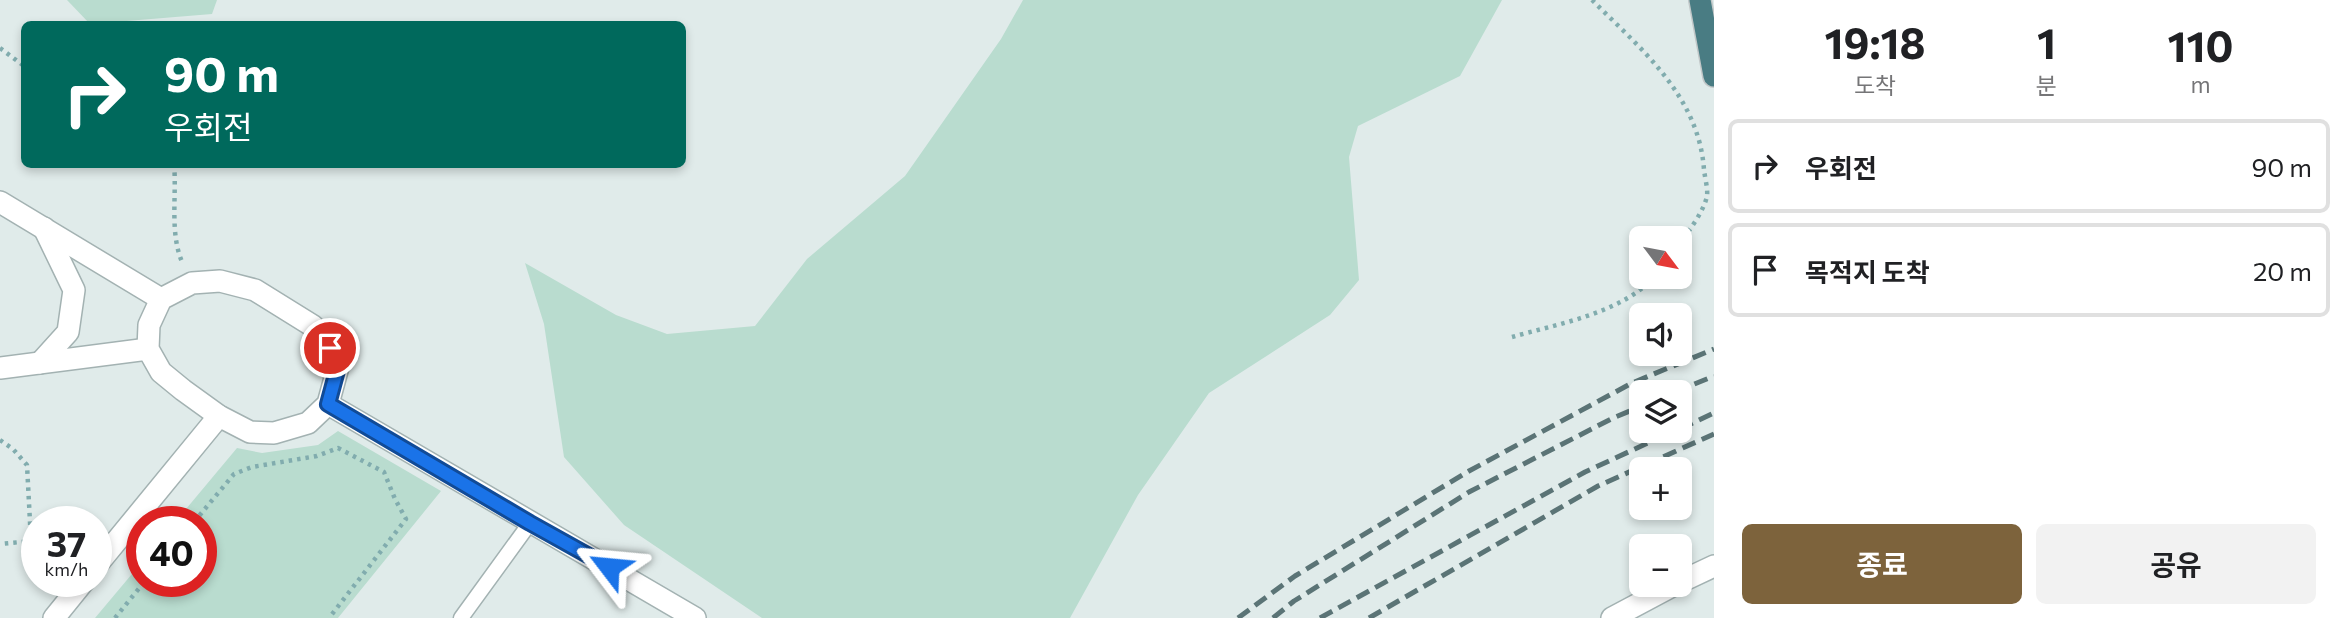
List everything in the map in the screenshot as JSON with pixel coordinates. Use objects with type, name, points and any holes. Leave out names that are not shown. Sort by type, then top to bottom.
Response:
[{"type":"highway","points":[[1700,0],[1714,76]]},
{"type":"street","points":[[0,202],[161,299]]},
{"type":"street","points":[[40,363],[68,332],[74,290],[44,228]]},
{"type":"street","points":[[220,281],[255,290],[313,326],[330,348],[338,367],[328,404],[308,423],[274,433],[250,432],[219,416],[161,372],[148,349],[149,325],[161,299],[192,284],[220,281]]},
{"type":"street","points":[[0,368],[148,349]]},
{"type":"street","points":[[328,404],[695,618]]},
{"type":"street","points":[[112,546],[219,416]]},
{"type":"street","points":[[1692,576],[1714,566]]},
{"type":"street","points":[[54,618],[71,597]]},
{"type":"street","points":[[1612,618],[1652,597]]},
{"type":"lane","points":[[461,618],[530,523]]},
{"type":"path","points":[[1592,0],[1674,86],[1692,117],[1703,156],[1707,196],[1692,227]]},
{"type":"path","points":[[0,48],[21,64]]},
{"type":"path","points":[[174,168],[175,224],[179,257],[192,284]]},
{"type":"path","points":[[1512,337],[1625,301],[1639,289]]},
{"type":"path","points":[[0,439],[27,465],[31,541],[0,544]]},
{"type":"path","points":[[207,506],[234,474],[252,467],[317,456],[338,448],[384,472],[406,519],[328,618]]},
{"type":"path","points":[[115,618],[132,597]]},
{"type":"green space","points":[[67,0],[217,0],[212,14],[127,21],[87,21]]},
{"type":"green space","points":[[1023,0],[1502,0],[1460,76],[1358,126],[1349,157],[1359,280],[1330,315],[1209,393],[1138,495],[1070,618],[762,618],[624,525],[564,457],[544,324],[525,263],[616,315],[667,334],[755,326],[807,259],[905,176],[1001,39]]},
{"type":"green space","points":[[338,431],[441,491],[338,618],[95,618],[126,581],[126,597],[217,597],[217,506],[189,506],[237,448],[262,453],[318,445]]},
{"type":"railway","points":[[1238,618],[1295,576],[1469,471],[1632,383],[1714,349]]},
{"type":"railway","points":[[1692,385],[1714,376]]},
{"type":"railway","points":[[1273,618],[1294,601],[1469,492],[1629,411]]},
{"type":"railway","points":[[1692,423],[1714,413]]},
{"type":"railway","points":[[1369,618],[1598,486],[1714,434]]},
{"type":"railway","points":[[1320,618],[1585,472],[1648,443]]},
{"type":"route","points":[[330,348],[338,367],[328,404],[609,567]]}]
